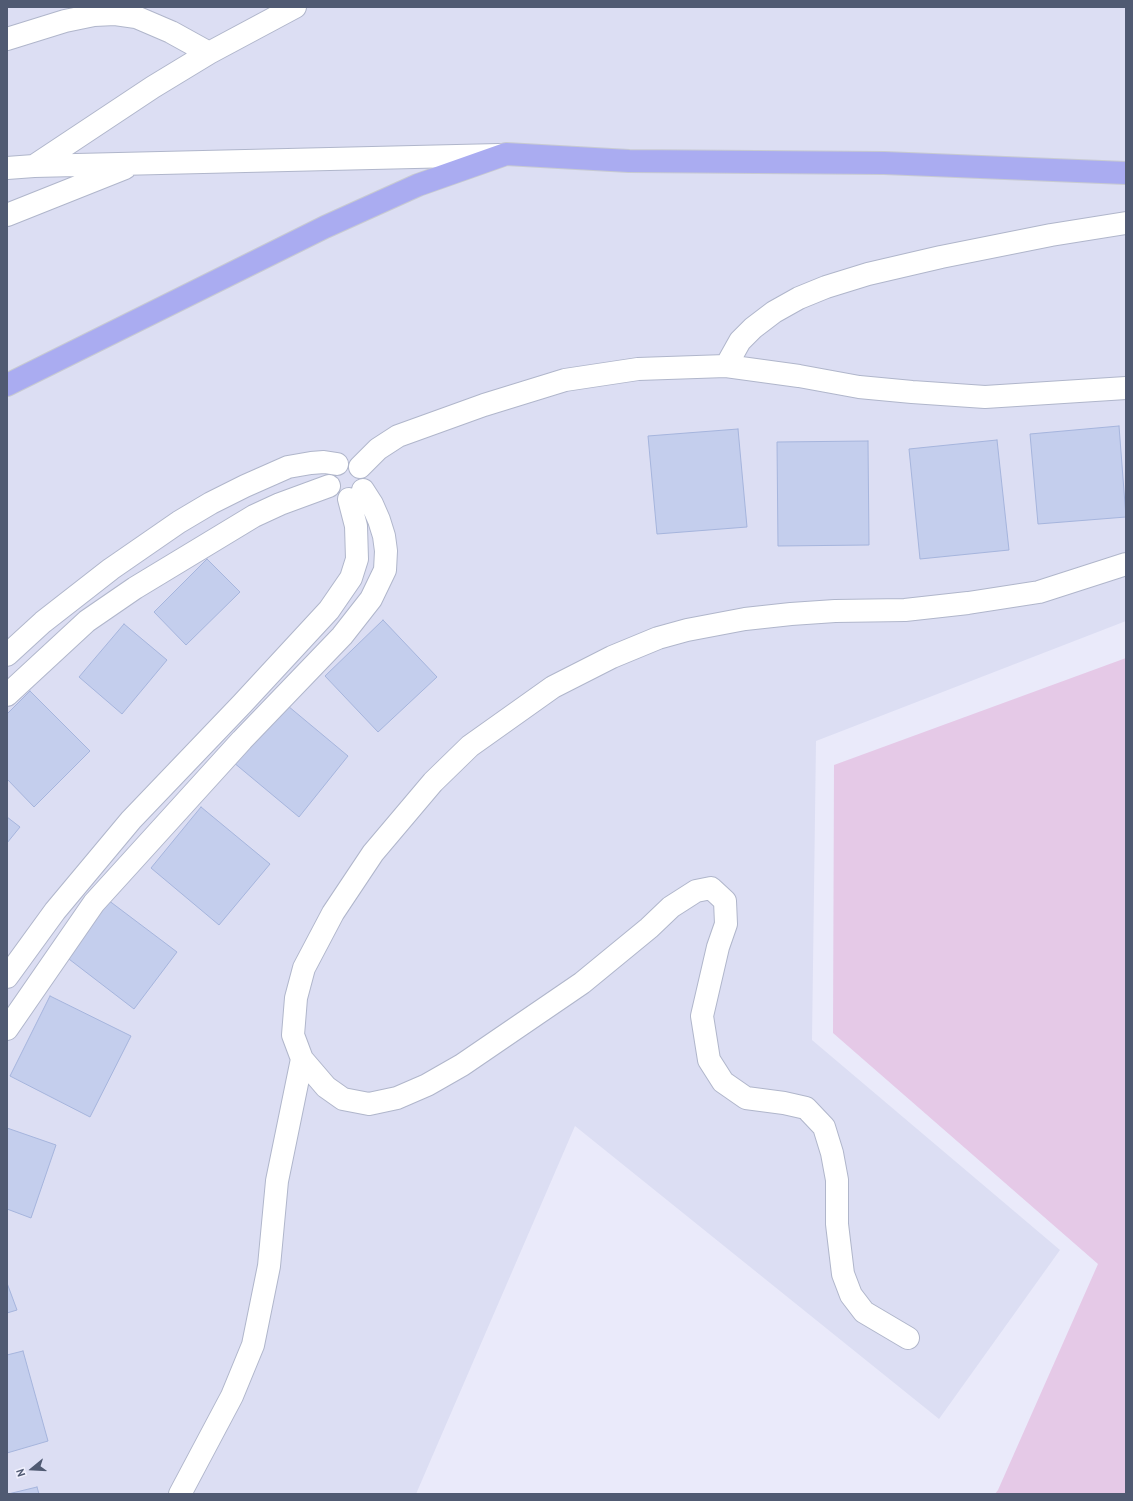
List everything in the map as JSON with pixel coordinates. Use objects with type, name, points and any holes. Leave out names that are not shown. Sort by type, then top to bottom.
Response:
[{"type":"main road","points":[[7,385],[325,227],[418,185],[506,154],[629,161],[884,163],[1126,173]]},
{"type":"street","points":[[34,166],[153,87],[209,54],[295,7]]},
{"type":"street","points":[[7,39],[65,21],[94,15],[115,14],[136,17],[172,32],[209,54]]},
{"type":"street","points":[[7,168],[137,163],[506,154]]},
{"type":"street","points":[[7,215],[137,163]]},
{"type":"street","points":[[726,366],[740,341],[774,312],[799,298],[826,287],[868,274],[941,257],[1051,235],[1126,223]]},
{"type":"street","points":[[360,467],[378,449],[398,436],[484,405],[565,380],[638,369],[726,366],[799,376],[859,387],[912,392],[985,396],[1126,388]]},
{"type":"street","points":[[345,461],[353,462],[360,467],[365,474],[366,482],[356,494],[341,498],[333,493],[329,486],[328,477],[331,470],[337,464],[345,461]]},
{"type":"street","points":[[7,655],[43,622],[111,569],[179,522],[211,503],[288,467],[324,462],[337,464]]},
{"type":"street","points":[[7,695],[87,621],[134,588],[254,516],[280,504],[329,486]]},
{"type":"street","points":[[7,977],[54,910],[131,820],[329,610],[351,578],[357,559],[356,494]]},
{"type":"street","points":[[7,1029],[94,903],[242,740],[342,636],[371,599],[385,570],[386,551],[384,536],[372,504],[356,494]]},
{"type":"street","points":[[211,503],[225,534]]},
{"type":"street","points":[[908,1338],[864,1312],[851,1295],[843,1274],[837,1224],[837,1180],[832,1153],[824,1127],[806,1108],[784,1103],[746,1098],[723,1082],[709,1060],[702,1016],[718,947],[726,924],[725,901],[711,888],[696,891],[671,907],[649,928],[582,983],[462,1065],[427,1085],[398,1098],[369,1104],[343,1099],[326,1087],[302,1059],[293,1035],[296,998],[304,968],[333,914],[373,853],[433,782],[470,746],[553,687],[612,657],[658,638],[687,630],[744,619],[835,611],[905,610],[968,603],[1039,592],[1126,564]]},
{"type":"street","points":[[28,636],[48,656]]},
{"type":"street","points":[[178,770],[200,786]]},
{"type":"street","points":[[180,1494],[232,1396],[253,1345],[269,1266],[277,1181],[302,1059]]},
{"type":"shaded area","points":[[7,7],[1126,7],[1126,621],[816,741],[812,1040],[1060,1250],[939,1419],[575,1126],[416,1494],[7,1494]]},
{"type":"shaded area","points":[[1126,658],[1126,1494],[995,1494],[1098,1264],[833,1033],[834,765]]},
{"type":"building","points":[[1119,426],[1126,517],[1038,524],[1030,434]]},
{"type":"building","points":[[738,429],[747,527],[657,534],[648,436]]},
{"type":"building","points":[[997,440],[1009,550],[920,559],[909,449]]},
{"type":"building","points":[[868,441],[869,545],[778,546],[777,442]]},
{"type":"building","points":[[207,559],[240,592],[186,645],[154,612]]},
{"type":"building","points":[[383,620],[437,677],[378,732],[325,676]]},
{"type":"building","points":[[124,624],[167,660],[122,714],[79,677]]},
{"type":"building","points":[[30,691],[90,751],[34,807],[7,779],[7,714]]},
{"type":"building","points":[[282,701],[348,756],[299,817],[233,762]]},
{"type":"building","points":[[201,807],[270,864],[219,925],[151,868]]},
{"type":"building","points":[[7,817],[20,827],[7,843]]},
{"type":"building","points":[[108,900],[177,952],[134,1009],[65,956]]},
{"type":"building","points":[[50,996],[131,1036],[90,1117],[10,1076]]},
{"type":"building","points":[[7,1128],[56,1145],[31,1218],[7,1209]]},
{"type":"building","points":[[7,1283],[17,1310],[7,1313]]},
{"type":"building","points":[[23,1351],[48,1441],[7,1453],[7,1355]]},
{"type":"building","points":[[37,1487],[39,1494],[8,1494]]}]
